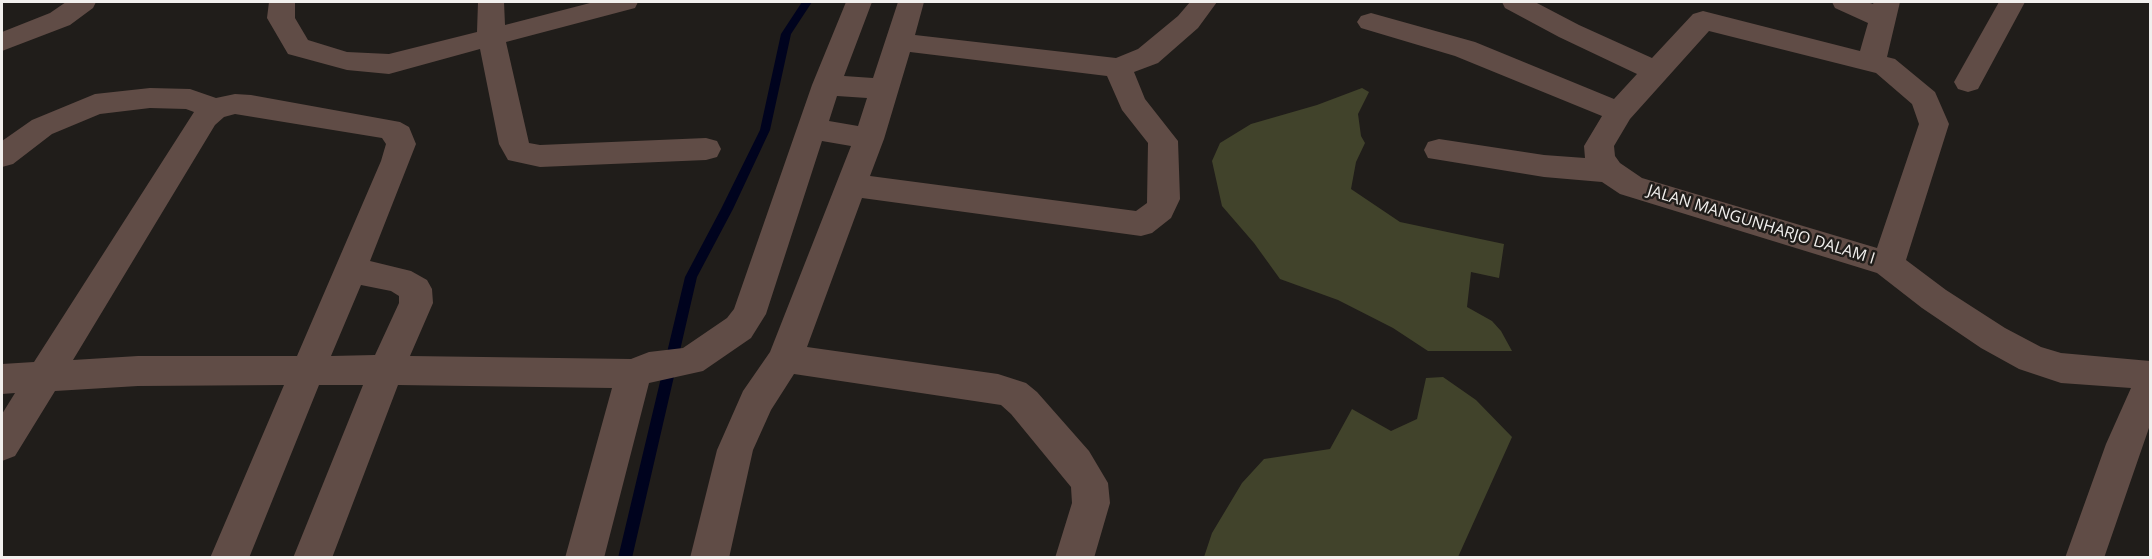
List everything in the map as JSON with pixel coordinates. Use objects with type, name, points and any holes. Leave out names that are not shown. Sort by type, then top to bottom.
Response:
[{"type":"street","points":[[2,42],[60,19],[83,2]]},
{"type":"street","points":[[282,2],[280,18],[298,47],[347,61],[389,64],[625,2]]},
{"type":"street","points":[[491,2],[491,38],[514,144],[519,152],[540,156],[706,149]]},
{"type":"street","points":[[2,379],[138,371],[641,370],[691,361],[740,328],[750,314],[826,85],[858,2]]},
{"type":"street","points":[[710,558],[735,450],[756,402],[785,358],[869,139],[912,2]]},
{"type":"street","points":[[899,42],[1118,68],[1148,56],[1188,22],[1204,2]]},
{"type":"street","points":[[1515,2],[1569,31],[1656,71]]},
{"type":"street","points":[[1845,2],[1885,10],[1871,63]]},
{"type":"street","points":[[1968,82],[2012,2]]},
{"type":"street","points":[[1609,171],[1600,157],[1599,146],[1618,112],[1703,20],[1885,66],[1925,99],[1934,123],[1888,264]]},
{"type":"street","points":[[1371,22],[1465,49],[1618,112]]},
{"type":"street","points":[[851,185],[1141,224],[1160,210],[1164,199],[1163,141],[1132,103],[1118,68]]},
{"type":"street","points":[[826,85],[884,89]]},
{"type":"street","points":[[2,156],[42,127],[95,104],[150,98],[190,99],[214,109]]},
{"type":"street","points":[[2,445],[205,118],[214,109],[235,104],[251,105],[390,129],[398,135],[401,144],[396,162],[229,558]]},
{"type":"street","points":[[812,129],[869,139]]},
{"type":"street","points":[[1439,150],[1544,166],[1609,171]]},
{"type":"street","name":"JALAN MANGUNHARJO DALAM I","points":[[1609,171],[1631,186],[1888,264],[1934,299],[1993,338],[2031,359],[2061,368],[2151,376]]},
{"type":"street","points":[[312,558],[386,370],[416,303],[415,289],[399,280],[352,270]]},
{"type":"street","points":[[785,358],[998,389],[1013,394],[1024,403],[1069,454],[1089,483],[1091,503],[1074,558]]},
{"type":"street","points":[[585,558],[641,370]]},
{"type":"street","points":[[2084,558],[2124,444],[2151,385]]},
{"type":"green space","points":[[1362,88],[1369,92],[1358,114],[1361,136],[1365,143],[1356,162],[1351,189],[1400,222],[1504,244],[1499,278],[1471,272],[1467,307],[1492,321],[1501,331],[1512,351],[1428,351],[1393,328],[1338,300],[1280,279],[1254,243],[1222,206],[1212,161],[1220,143],[1251,124],[1317,105]]},
{"type":"green space","points":[[1443,377],[1476,400],[1512,437],[1458,557],[1204,557],[1212,533],[1242,483],[1264,459],[1330,449],[1352,409],[1391,431],[1417,419],[1426,378]]},
{"type":"waterway","points":[[625,558],[691,277],[765,130],[786,34],[807,2]]}]
